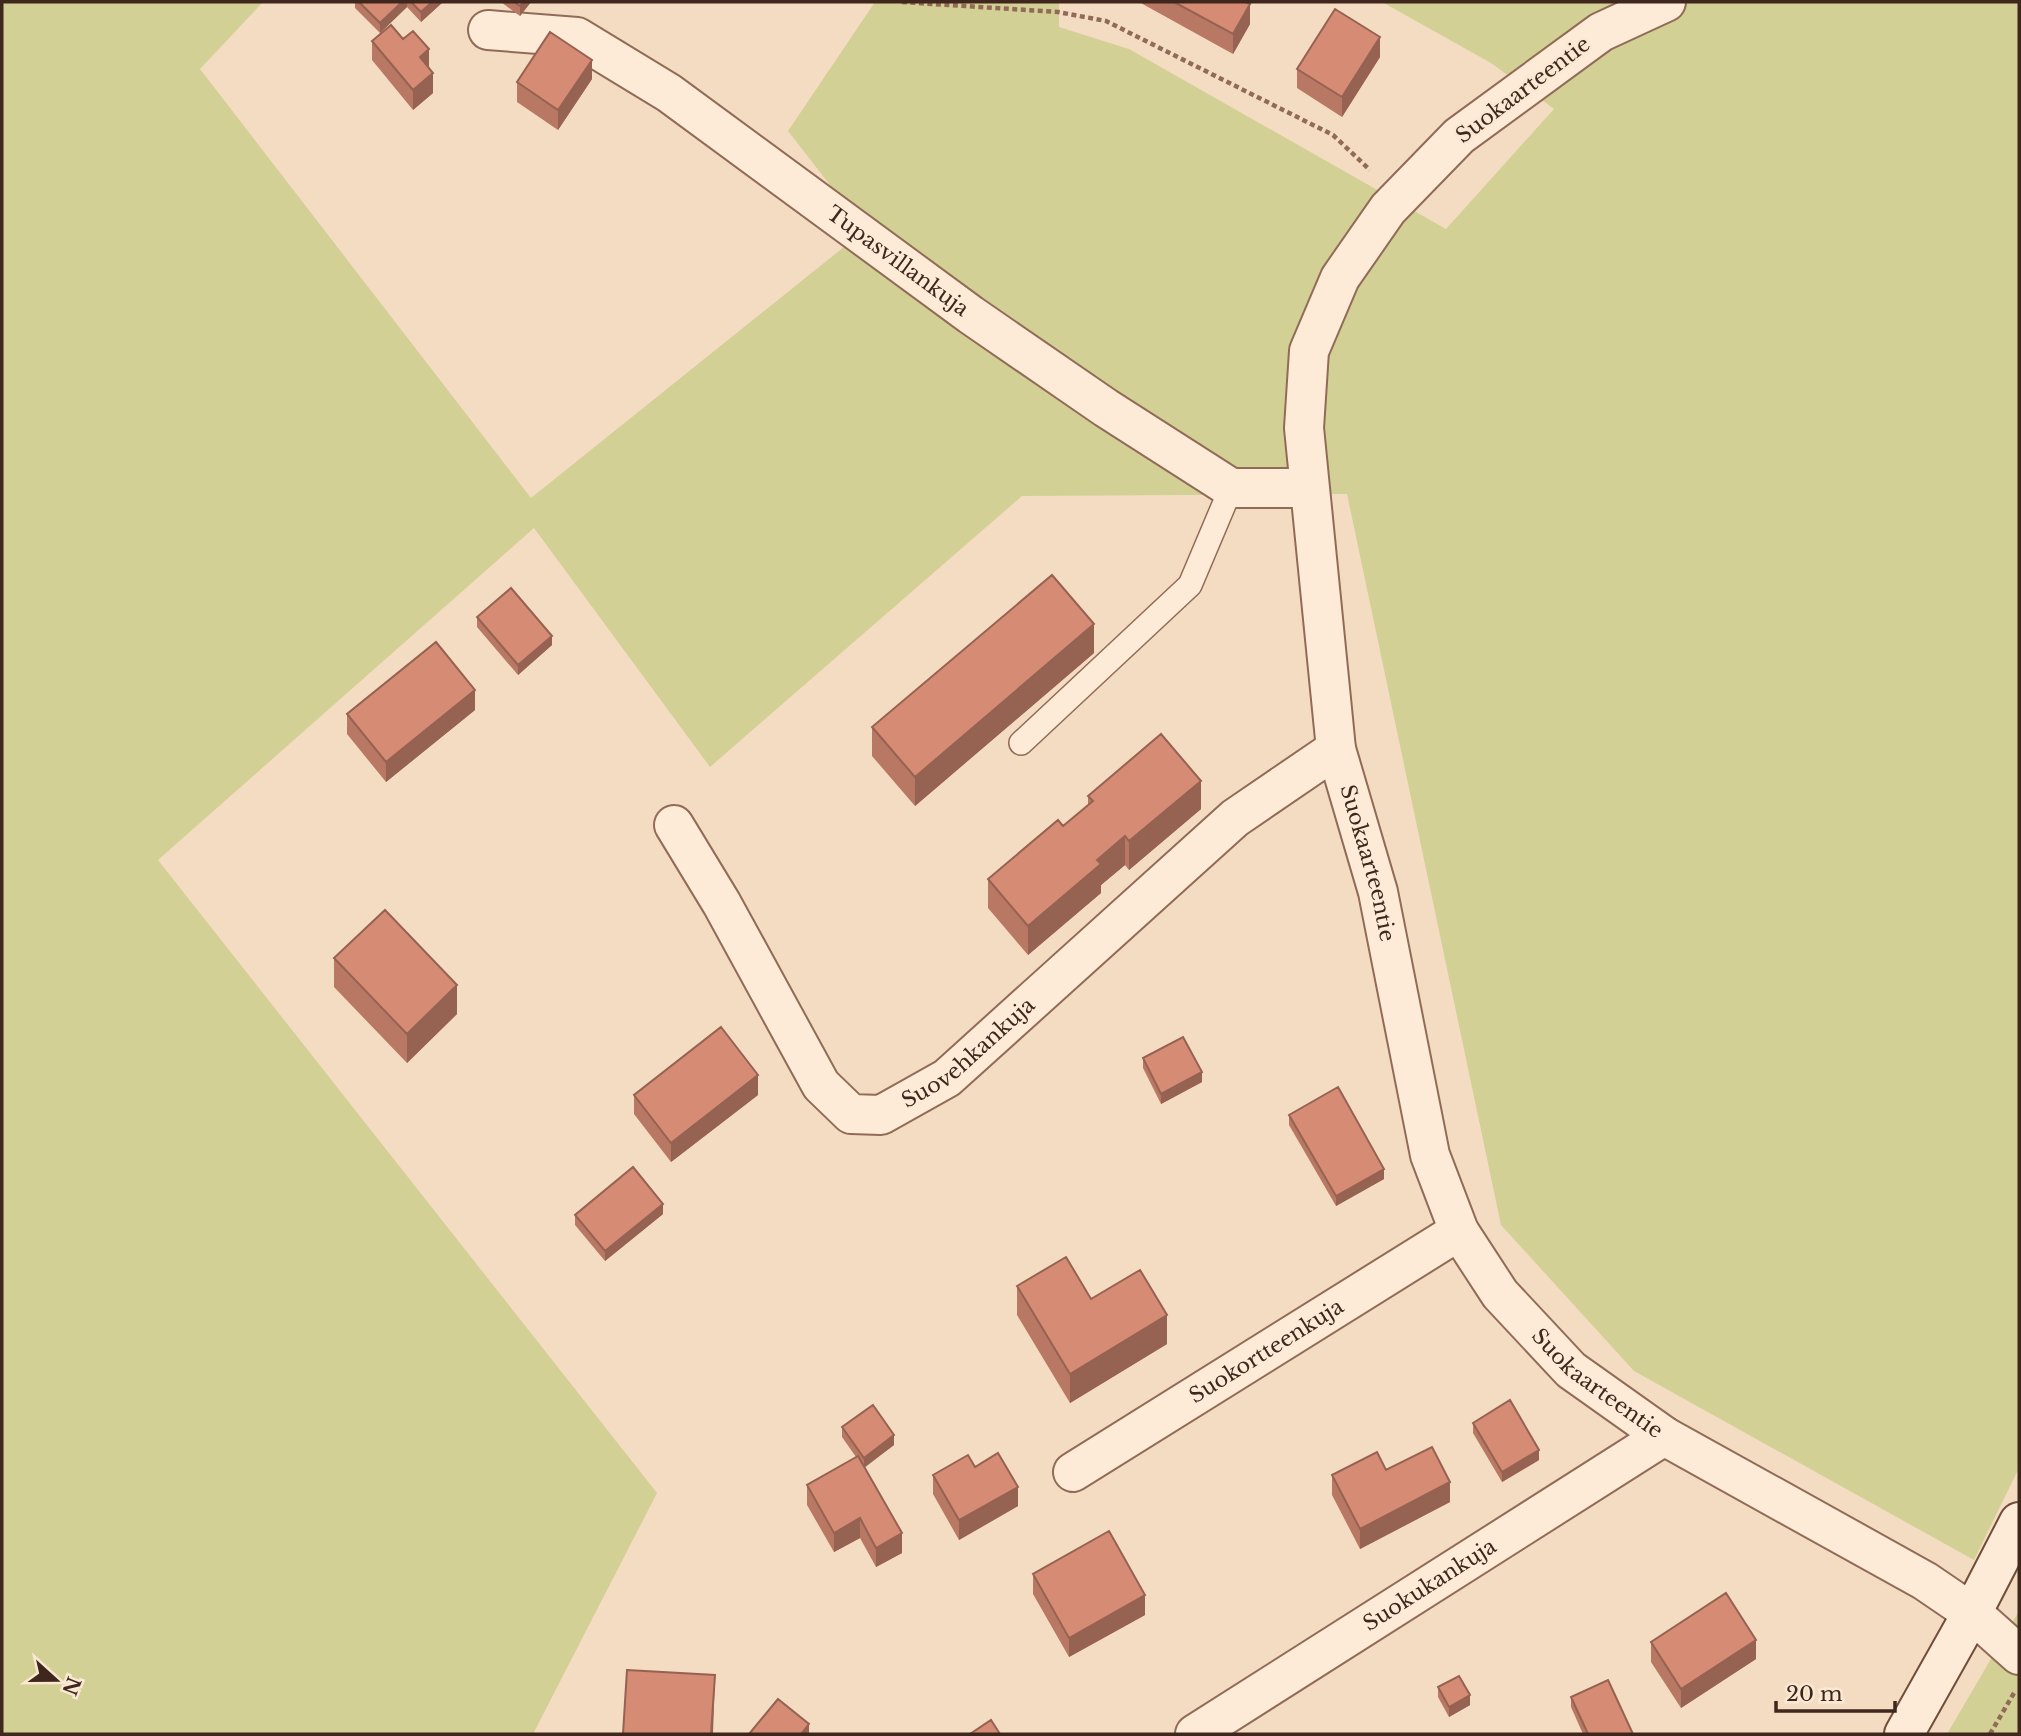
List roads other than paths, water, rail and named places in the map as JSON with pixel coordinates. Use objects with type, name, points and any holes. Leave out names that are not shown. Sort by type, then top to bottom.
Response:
[{"type":"street","name":"Suokaarteentie","points":[[1666,2],[1601,32],[1459,136],[1388,209],[1340,278],[1309,351],[1304,428],[1336,749],[1378,892],[1430,1155],[1459,1231],[1500,1294],[1571,1370],[1664,1436],[1925,1581],[1972,1613],[2019,1654]]},
{"type":"street","name":"Tupasvillankuja","points":[[488,30],[577,37],[669,93],[971,315],[1106,408],[1231,488]]},
{"type":"street","points":[[1231,488],[1308,488]]},
{"type":"street","name":"Suovehkankuja","points":[[674,825],[722,904],[821,1085],[851,1114],[881,1115],[947,1078],[1234,818],[1336,749]]},
{"type":"street","name":"Suokortteenkuja","points":[[1073,1472],[1459,1231]]},
{"type":"street","name":"Suokukankuja","points":[[1195,1734],[1664,1436]]},
{"type":"street","points":[[1904,1734],[2019,1522]]},
{"type":"lane","points":[[1021,743],[1190,585],[1231,488]]}]
